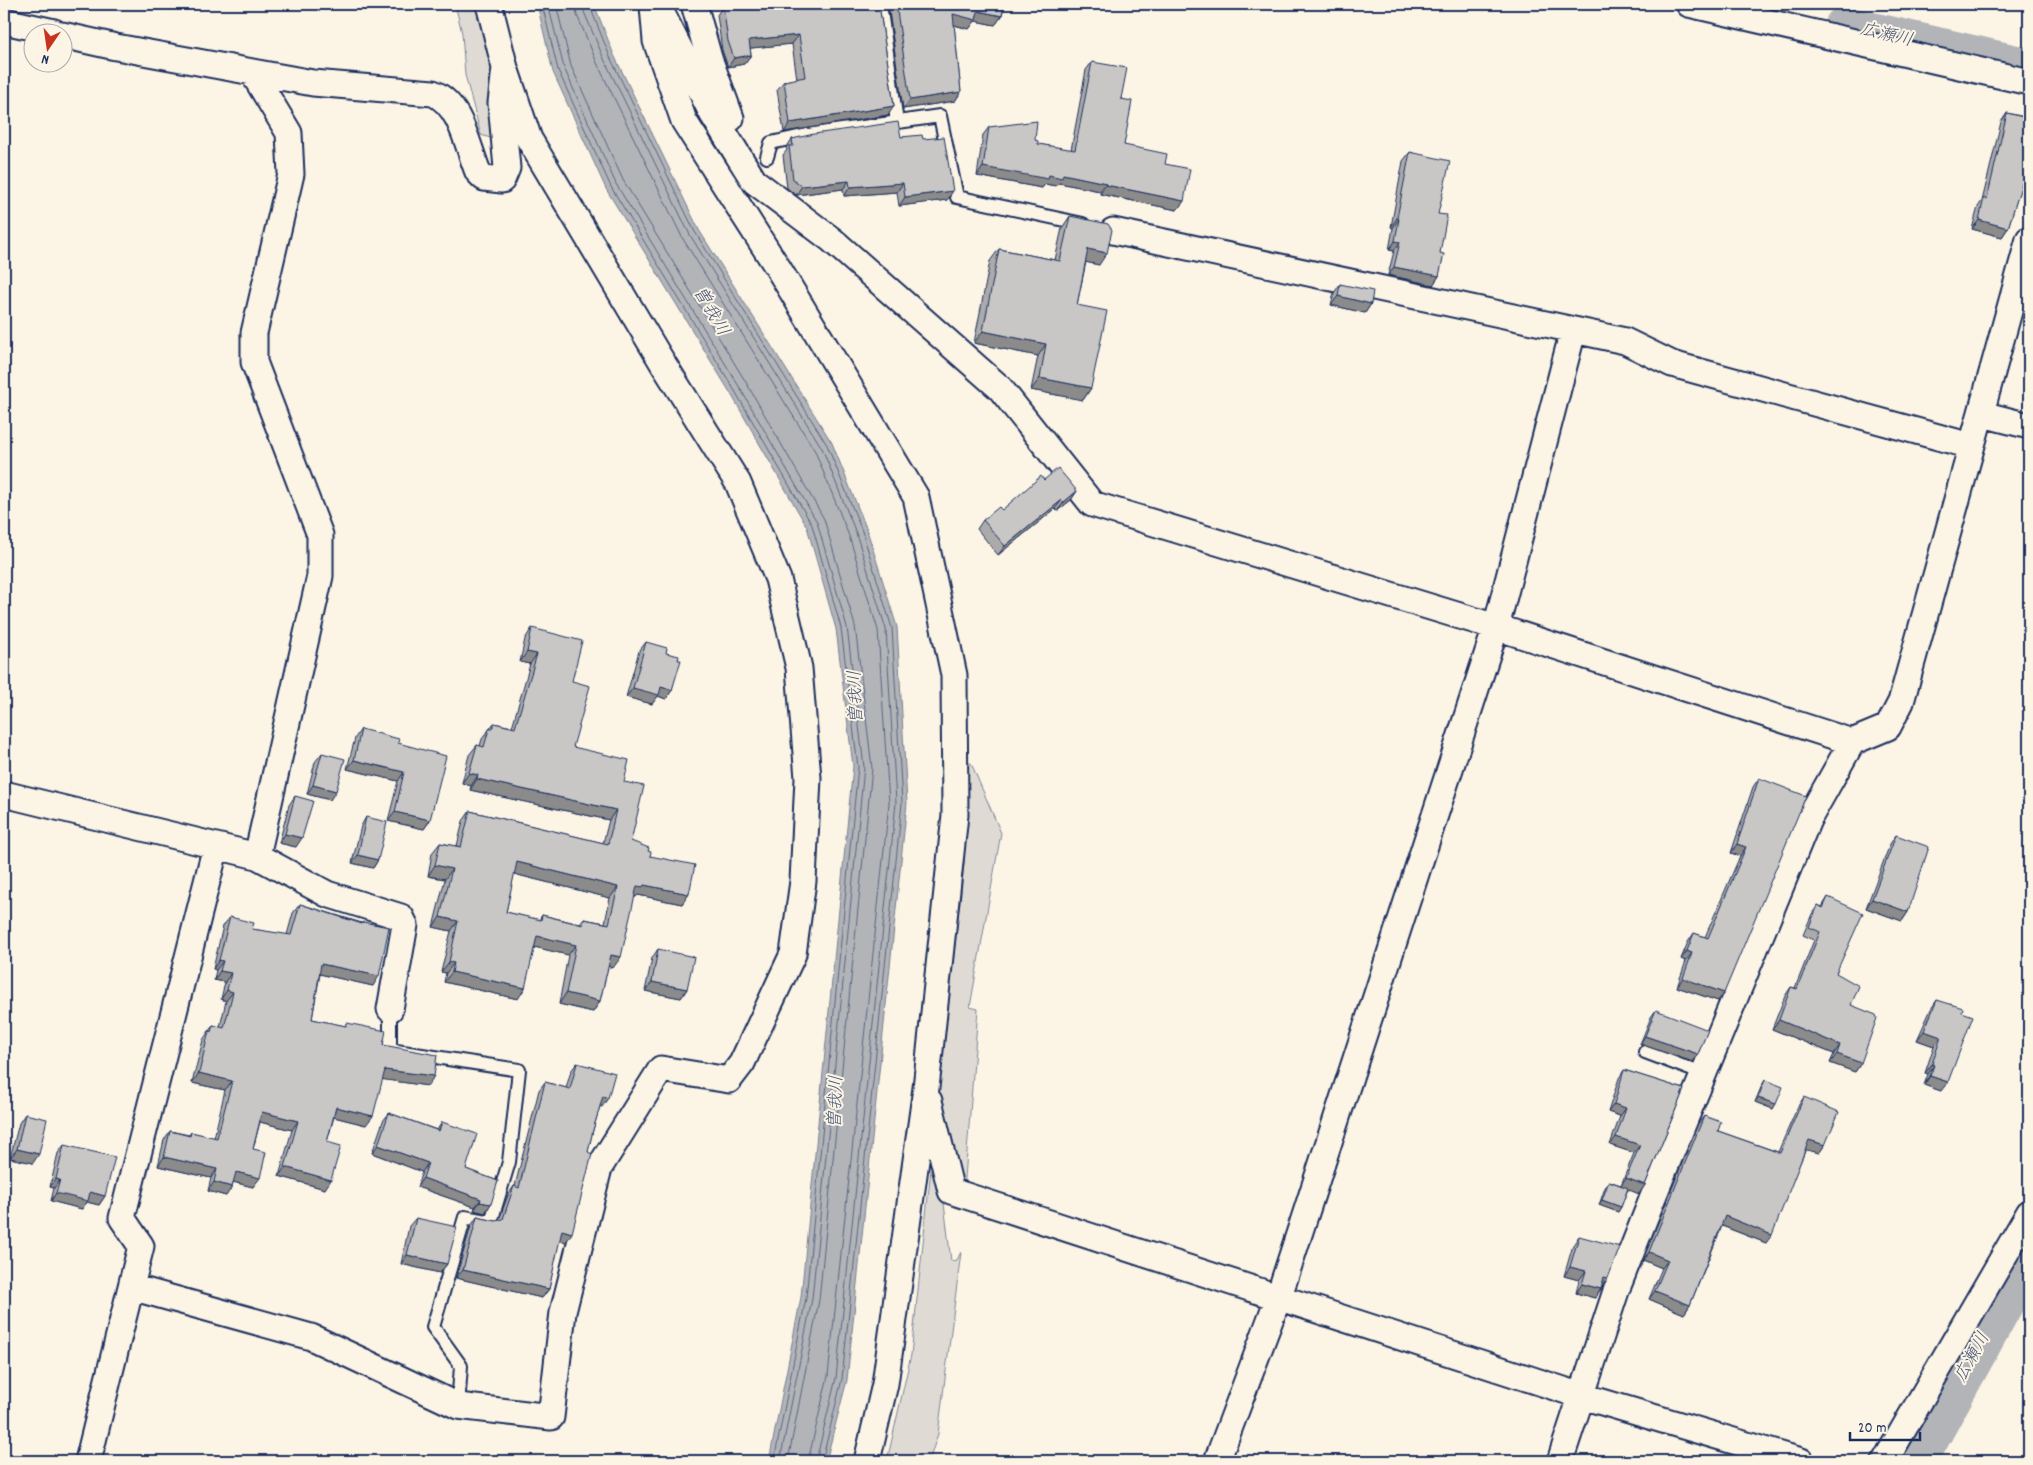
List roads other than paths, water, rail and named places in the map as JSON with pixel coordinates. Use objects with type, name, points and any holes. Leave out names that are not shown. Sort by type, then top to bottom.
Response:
[{"type":"street","points":[[131,1287],[311,1337],[458,1406],[550,1417],[563,1312],[599,1168],[660,1069],[729,1080],[742,1064],[793,954],[803,881],[808,778],[799,668],[778,579],[738,483],[664,365],[529,139],[505,68],[489,4]]},
{"type":"street","points":[[653,4],[656,41],[684,121],[778,268],[916,497],[954,675],[954,815],[926,1088],[885,1384],[867,1461]]},
{"type":"street","points":[[657,4],[714,115],[754,181],[832,240],[1000,388],[1092,504],[1496,627],[1852,742]]},
{"type":"street","points":[[694,4],[708,58],[754,181],[778,268]]},
{"type":"street","points":[[1689,4],[2029,82]]},
{"type":"street","points":[[4,21],[22,25]]},
{"type":"street","points":[[72,36],[253,73],[313,83],[433,93],[444,98],[453,107],[478,172],[484,178],[502,180],[508,168],[501,103],[505,68]]},
{"type":"street","points":[[253,73],[289,133],[291,174],[254,333],[254,362],[320,535],[320,568],[257,856]]},
{"type":"street","points":[[1103,229],[1625,341],[1672,364],[1971,446]]},
{"type":"street","points":[[1560,1461],[1616,1291],[1808,820],[1852,742],[1888,727],[1901,702],[2029,239]]},
{"type":"street","points":[[1217,1461],[1278,1296],[1496,627],[1573,331]]},
{"type":"street","points":[[1982,414],[2029,426]]},
{"type":"street","points":[[4,794],[257,856],[327,894],[401,917],[405,926],[390,1009]]},
{"type":"street","points":[[88,1461],[141,1246],[122,1218],[216,846]]},
{"type":"street","points":[[926,1088],[951,1191],[1582,1396],[1801,1461]]},
{"type":"street","points":[[1886,1461],[2029,1213]]},
{"type":"lane","points":[[880,4],[897,122]]},
{"type":"lane","points":[[767,157],[772,142],[940,116],[957,197],[1103,229]]},
{"type":"lane","points":[[390,1009],[390,1050],[519,1070],[509,1162],[491,1222],[465,1217],[433,1327],[461,1366],[458,1406]]},
{"type":"lane","points":[[1645,1052],[1703,1074]]},
{"type":"water","name":"曽我川","points":[[537,4],[594,4],[614,55],[699,230],[832,443],[867,530],[897,627],[907,803],[847,1380],[826,1461],[769,1461],[801,1297],[853,766],[836,629],[807,527],[731,394],[606,189],[553,72]]},
{"type":"waterway","name":"広瀬川","points":[[1845,27],[2029,69]]},
{"type":"waterway","name":"広瀬川","points":[[1916,1461],[2029,1255]]}]
